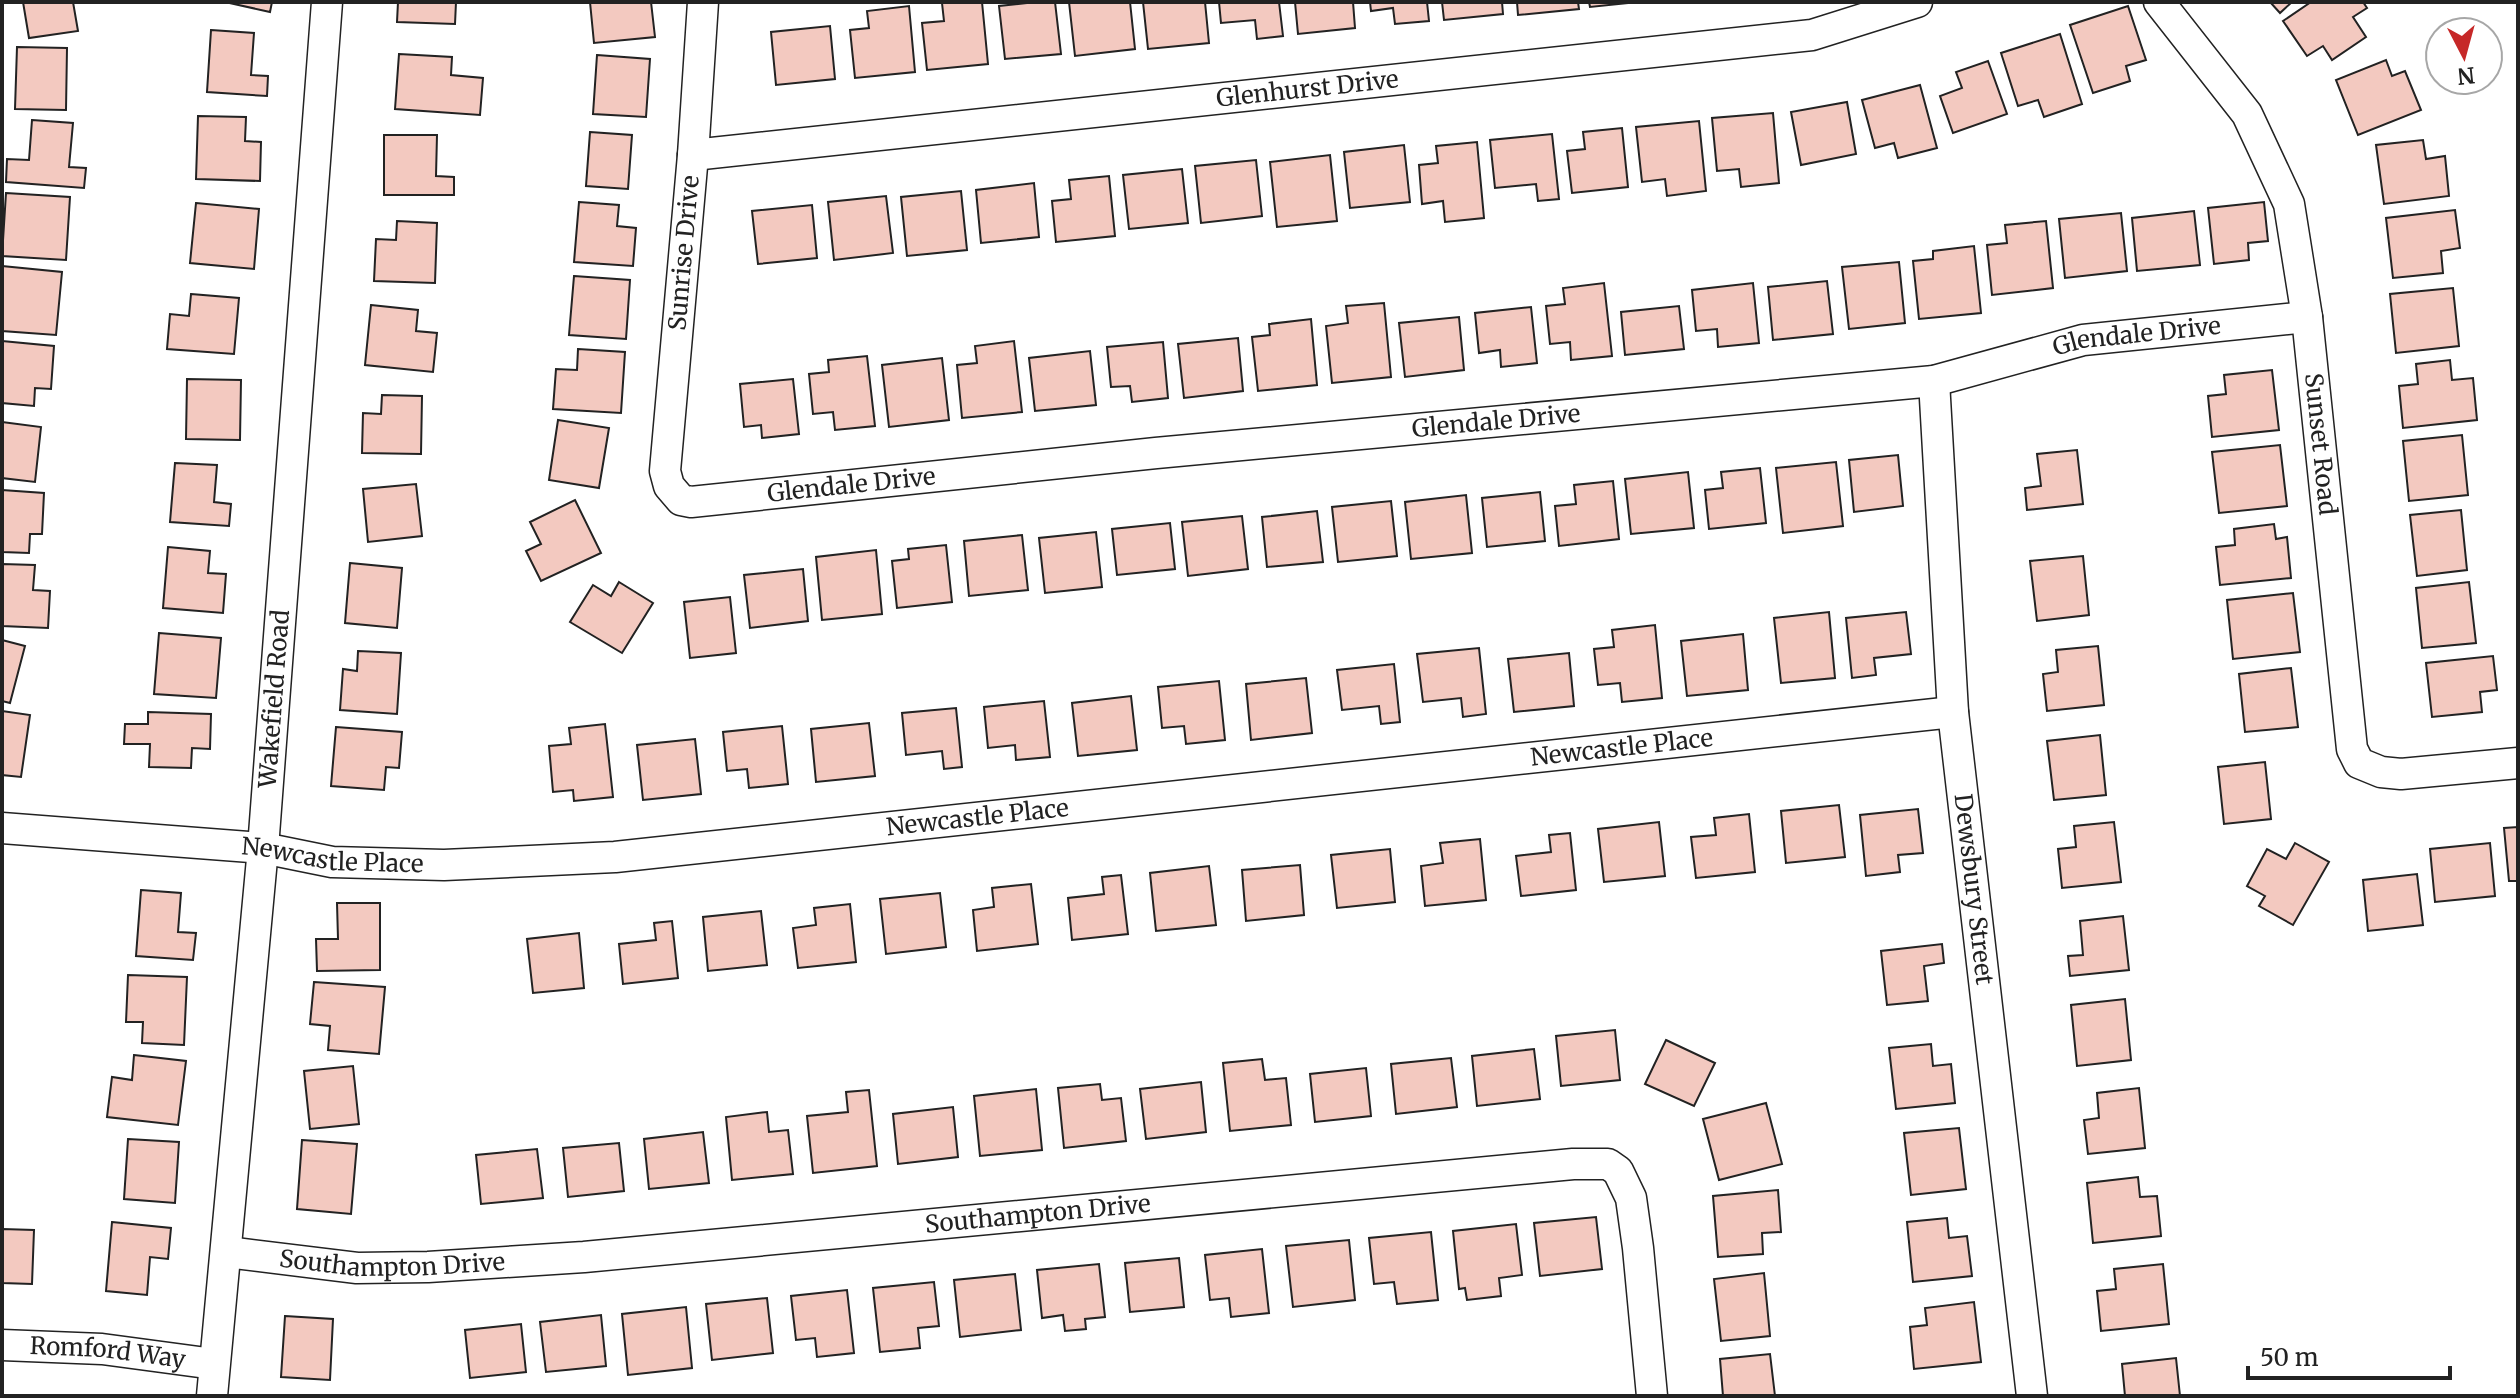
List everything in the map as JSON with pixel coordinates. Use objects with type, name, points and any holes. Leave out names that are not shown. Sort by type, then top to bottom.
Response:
[{"type":"street","name":"Wakefield Road","points":[[212,1396],[263,848],[327,2]]},
{"type":"street","name":"Sunrise Drive","points":[[681,500],[669,486],[665,471],[703,2]]},
{"type":"street","name":"Glenhurst Drive","points":[[693,155],[1812,35],[1917,2]]},
{"type":"street","name":"Sunset Road","points":[[2159,2],[2247,114],[2289,204],[2307,317],[2352,749],[2359,763],[2381,772],[2401,774],[2518,763]]},
{"type":"street","name":"Glendale Drive","points":[[681,500],[691,502],[1156,453],[1934,381],[2083,340],[2307,317]]},
{"type":"street","name":"Dewsbury Street","points":[[1934,381],[1953,712],[2032,1396]]},
{"type":"street","name":"Newcastle Place","points":[[2,828],[263,848],[332,862],[444,865],[615,857],[1953,712]]},
{"type":"street","name":"Southampton Drive","points":[[227,1252],[357,1268],[428,1267],[584,1257],[1573,1164],[1608,1164],[1618,1171],[1631,1198],[1652,1396]]},
{"type":"street","name":"Romford Way","points":[[2,1345],[102,1349],[214,1364]]},
{"type":"building","points":[[23,2],[73,2],[78,31],[29,38]]},
{"type":"building","points":[[225,2],[272,2],[270,12]]},
{"type":"building","points":[[398,2],[456,2],[455,24],[397,22]]},
{"type":"building","points":[[590,2],[651,2],[655,37],[594,43]]},
{"type":"building","points":[[982,2],[988,64],[927,70],[922,23],[944,21],[942,3]]},
{"type":"building","points":[[1055,2],[1061,54],[1005,59],[999,6]]},
{"type":"building","points":[[1069,2],[1130,2],[1135,49],[1075,56]]},
{"type":"building","points":[[1143,2],[1205,2],[1209,43],[1148,49]]},
{"type":"building","points":[[1219,2],[1279,2],[1283,36],[1257,39],[1255,20],[1221,23]]},
{"type":"building","points":[[1295,2],[1353,2],[1355,28],[1298,34]]},
{"type":"building","points":[[1370,2],[1427,2],[1429,21],[1395,24],[1393,8],[1371,11]]},
{"type":"building","points":[[1442,2],[1502,2],[1503,14],[1444,20]]},
{"type":"building","points":[[1517,2],[1578,2],[1579,9],[1518,15]]},
{"type":"building","points":[[1589,2],[1638,2],[1590,7]]},
{"type":"building","points":[[2270,2],[2292,2],[2280,13]]},
{"type":"building","points":[[2311,2],[2363,2],[2367,8],[2353,17],[2366,37],[2332,60],[2323,46],[2307,56],[2283,21]]},
{"type":"building","points":[[909,6],[915,72],[855,78],[850,30],[869,28],[867,11]]},
{"type":"building","points":[[2128,6],[2146,60],[2126,66],[2130,81],[2093,93],[2070,25]]},
{"type":"building","points":[[830,26],[835,79],[776,85],[771,32]]},
{"type":"building","points":[[211,30],[254,33],[251,75],[268,76],[267,96],[207,92]]},
{"type":"building","points":[[2060,34],[2082,104],[2044,117],[2038,100],[2018,106],[2001,53]]},
{"type":"building","points":[[17,47],[67,48],[66,110],[15,109]]},
{"type":"building","points":[[399,54],[452,57],[451,75],[483,78],[480,115],[395,109]]},
{"type":"building","points":[[597,55],[650,59],[646,117],[593,114]]},
{"type":"building","points":[[2386,60],[2392,76],[2405,71],[2421,110],[2358,135],[2336,80]]},
{"type":"building","points":[[1988,61],[2007,114],[1953,133],[1940,96],[1962,88],[1956,72]]},
{"type":"building","points":[[1920,85],[1937,148],[1898,158],[1894,143],[1875,148],[1862,100]]},
{"type":"building","points":[[1847,102],[1856,154],[1801,165],[1791,112]]},
{"type":"building","points":[[1773,113],[1779,183],[1741,187],[1739,169],[1717,171],[1712,118]]},
{"type":"building","points":[[198,116],[246,117],[245,141],[261,142],[260,181],[196,179]]},
{"type":"building","points":[[32,120],[73,123],[69,167],[86,168],[84,188],[6,182],[7,159],[29,160]]},
{"type":"building","points":[[1699,121],[1706,191],[1667,196],[1665,179],[1642,182],[1636,127]]},
{"type":"building","points":[[1622,128],[1628,187],[1572,193],[1567,151],[1585,149],[1583,132]]},
{"type":"building","points":[[590,132],[632,135],[628,189],[586,186]]},
{"type":"building","points":[[1552,134],[1559,199],[1538,201],[1536,184],[1495,188],[1490,140]]},
{"type":"building","points":[[384,135],[437,135],[436,176],[454,177],[454,195],[384,195]]},
{"type":"building","points":[[2423,140],[2426,159],[2445,156],[2449,196],[2384,204],[2376,145]]},
{"type":"building","points":[[1477,142],[1484,218],[1445,222],[1443,201],[1422,204],[1419,165],[1438,163],[1436,146]]},
{"type":"building","points":[[1404,145],[1410,202],[1350,208],[1344,152]]},
{"type":"building","points":[[1330,155],[1337,221],[1277,227],[1270,162]]},
{"type":"building","points":[[1256,160],[1262,216],[1201,223],[1195,166]]},
{"type":"building","points":[[1182,169],[1188,223],[1129,229],[1123,175]]},
{"type":"building","points":[[1109,176],[1115,236],[1056,242],[1052,201],[1071,199],[1069,180]]},
{"type":"building","points":[[1034,183],[1039,237],[981,243],[976,190]]},
{"type":"building","points":[[961,191],[967,250],[907,256],[901,197]]},
{"type":"building","points":[[6,193],[70,197],[66,260],[2,256]]},
{"type":"building","points":[[886,196],[893,253],[834,260],[828,202]]},
{"type":"building","points":[[579,202],[619,205],[617,226],[636,228],[633,266],[574,262]]},
{"type":"building","points":[[2264,202],[2268,241],[2248,243],[2249,260],[2214,264],[2208,208]]},
{"type":"building","points":[[196,203],[259,209],[254,269],[190,263]]},
{"type":"building","points":[[812,205],[817,258],[758,264],[752,211]]},
{"type":"building","points":[[2455,210],[2460,248],[2441,251],[2443,273],[2393,278],[2386,218]]},
{"type":"building","points":[[2194,211],[2200,265],[2137,271],[2132,218]]},
{"type":"building","points":[[2121,213],[2127,271],[2065,278],[2059,219]]},
{"type":"building","points":[[397,221],[437,223],[435,283],[374,281],[376,239],[396,240]]},
{"type":"building","points":[[2046,221],[2053,288],[1992,295],[1987,245],[2007,243],[2005,225]]},
{"type":"building","points":[[1974,246],[1981,313],[1919,319],[1913,261],[1933,259],[1933,251]]},
{"type":"building","points":[[1899,262],[1905,323],[1849,329],[1842,267]]},
{"type":"building","points":[[2,266],[62,272],[56,335],[2,331]]},
{"type":"building","points":[[574,276],[630,280],[626,339],[569,335]]},
{"type":"building","points":[[1827,281],[1833,334],[1773,340],[1768,287]]},
{"type":"building","points":[[1604,283],[1612,356],[1571,360],[1570,342],[1550,344],[1546,306],[1565,304],[1563,288]]},
{"type":"building","points":[[1753,283],[1759,343],[1718,347],[1717,329],[1696,331],[1692,290]]},
{"type":"building","points":[[2453,288],[2459,346],[2396,353],[2390,294]]},
{"type":"building","points":[[191,294],[239,298],[234,354],[167,349],[170,314],[189,316]]},
{"type":"building","points":[[1384,303],[1391,377],[1332,383],[1326,326],[1348,323],[1346,306]]},
{"type":"building","points":[[371,305],[418,310],[416,331],[437,333],[433,372],[365,365]]},
{"type":"building","points":[[1679,306],[1684,349],[1625,355],[1621,312]]},
{"type":"building","points":[[1531,307],[1537,363],[1501,367],[1500,350],[1479,353],[1475,313]]},
{"type":"building","points":[[1459,317],[1464,370],[1405,377],[1399,323]]},
{"type":"building","points":[[1311,319],[1317,385],[1258,391],[1252,337],[1270,335],[1269,324]]},
{"type":"building","points":[[1238,338],[1243,391],[1184,398],[1178,344]]},
{"type":"building","points":[[2,341],[54,346],[51,389],[35,388],[34,406],[2,403]]},
{"type":"building","points":[[1014,341],[1022,412],[962,418],[957,365],[977,363],[975,346]]},
{"type":"building","points":[[1163,342],[1168,398],[1132,402],[1130,386],[1111,387],[1107,347]]},
{"type":"building","points":[[578,349],[625,352],[621,413],[553,409],[556,369],[577,370]]},
{"type":"building","points":[[1090,351],[1096,405],[1035,411],[1029,358]]},
{"type":"building","points":[[867,356],[875,426],[835,430],[833,412],[813,414],[809,374],[829,372],[828,360]]},
{"type":"building","points":[[942,358],[949,420],[889,427],[882,365]]},
{"type":"building","points":[[2450,360],[2452,380],[2473,378],[2477,420],[2403,428],[2399,386],[2418,384],[2416,364]]},
{"type":"building","points":[[2272,370],[2279,430],[2212,437],[2208,396],[2226,394],[2224,375]]},
{"type":"building","points":[[187,379],[241,380],[240,440],[186,439]]},
{"type":"building","points":[[793,379],[799,434],[762,438],[761,425],[744,427],[740,384]]},
{"type":"building","points":[[382,395],[422,396],[421,454],[362,453],[363,413],[381,414]]},
{"type":"building","points":[[558,420],[609,428],[599,488],[549,480]]},
{"type":"building","points":[[2,422],[41,427],[35,482],[2,478]]},
{"type":"building","points":[[2462,435],[2468,495],[2409,501],[2403,441]]},
{"type":"building","points":[[2280,445],[2287,506],[2219,513],[2212,452]]},
{"type":"building","points":[[2077,450],[2083,504],[2027,510],[2025,488],[2041,486],[2037,454]]},
{"type":"building","points":[[1898,455],[1903,506],[1854,512],[1849,460]]},
{"type":"building","points":[[1836,462],[1843,526],[1783,533],[1776,468]]},
{"type":"building","points":[[175,463],[217,465],[214,502],[231,504],[229,526],[170,522]]},
{"type":"building","points":[[1760,468],[1766,523],[1709,529],[1705,490],[1723,488],[1721,472]]},
{"type":"building","points":[[1688,472],[1694,528],[1631,534],[1625,479]]},
{"type":"building","points":[[1613,481],[1619,539],[1559,546],[1555,506],[1576,504],[1574,485]]},
{"type":"building","points":[[416,484],[422,536],[368,542],[363,489]]},
{"type":"building","points":[[2,490],[44,493],[42,534],[30,534],[29,553],[2,552]]},
{"type":"building","points":[[1540,492],[1545,541],[1487,547],[1482,498]]},
{"type":"building","points":[[1466,495],[1472,553],[1411,559],[1405,502]]},
{"type":"building","points":[[575,500],[601,553],[541,581],[526,551],[541,544],[530,522]]},
{"type":"building","points":[[1391,501],[1397,556],[1338,562],[1332,507]]},
{"type":"building","points":[[2461,510],[2467,570],[2417,576],[2410,515]]},
{"type":"building","points":[[1317,511],[1323,562],[1267,567],[1262,517]]},
{"type":"building","points":[[1242,516],[1248,569],[1188,576],[1182,522]]},
{"type":"building","points":[[1170,523],[1175,569],[1117,575],[1112,529]]},
{"type":"building","points":[[2274,524],[2276,539],[2287,537],[2291,578],[2220,585],[2216,547],[2235,545],[2234,529]]},
{"type":"building","points":[[1096,532],[1102,587],[1045,593],[1039,538]]},
{"type":"building","points":[[1022,535],[1028,590],[969,596],[964,541]]},
{"type":"building","points":[[946,545],[952,602],[897,608],[892,561],[909,559],[908,549]]},
{"type":"building","points":[[168,547],[210,551],[208,573],[226,574],[223,613],[163,608]]},
{"type":"building","points":[[876,550],[882,614],[822,620],[816,557]]},
{"type":"building","points":[[2083,556],[2089,615],[2037,621],[2030,561]]},
{"type":"building","points":[[350,563],[402,568],[397,628],[345,623]]},
{"type":"building","points":[[2,564],[35,565],[33,590],[50,591],[48,628],[2,626]]},
{"type":"building","points":[[803,569],[808,621],[750,628],[744,575]]},
{"type":"building","points":[[619,582],[653,603],[622,653],[570,622],[593,585],[611,596]]},
{"type":"building","points":[[2469,582],[2476,643],[2422,648],[2416,588]]},
{"type":"building","points":[[2293,593],[2300,652],[2233,659],[2227,600]]},
{"type":"building","points":[[730,597],[736,653],[690,658],[684,602]]},
{"type":"building","points":[[1829,612],[1835,678],[1781,683],[1774,618]]},
{"type":"building","points":[[1906,612],[1911,654],[1874,658],[1876,675],[1852,678],[1846,618]]},
{"type":"building","points":[[1655,625],[1662,698],[1622,702],[1620,683],[1598,685],[1594,649],[1614,647],[1612,630]]},
{"type":"building","points":[[159,633],[221,638],[216,698],[154,694]]},
{"type":"building","points":[[1743,634],[1748,690],[1687,696],[1681,641]]},
{"type":"building","points":[[2,640],[25,646],[10,703],[2,701]]},
{"type":"building","points":[[2098,646],[2104,705],[2047,711],[2043,674],[2058,672],[2056,650]]},
{"type":"building","points":[[1479,648],[1486,714],[1463,717],[1461,698],[1423,702],[1417,654]]},
{"type":"building","points":[[358,651],[401,653],[397,714],[340,710],[343,669],[357,671]]},
{"type":"building","points":[[1569,653],[1574,706],[1514,712],[1508,659]]},
{"type":"building","points":[[2493,656],[2497,690],[2480,692],[2482,712],[2432,717],[2426,663]]},
{"type":"building","points":[[1394,664],[1400,722],[1381,724],[1379,706],[1342,710],[1337,670]]},
{"type":"building","points":[[2291,668],[2298,727],[2245,732],[2239,674]]},
{"type":"building","points":[[1306,678],[1312,733],[1251,740],[1246,684]]},
{"type":"building","points":[[1219,681],[1225,740],[1186,744],[1184,726],[1162,728],[1158,687]]},
{"type":"building","points":[[1131,696],[1137,750],[1078,756],[1072,703]]},
{"type":"building","points":[[1044,701],[1050,757],[1016,760],[1015,745],[988,748],[984,707]]},
{"type":"building","points":[[956,708],[962,767],[944,769],[942,751],[906,755],[902,713]]},
{"type":"building","points":[[2,711],[30,715],[21,777],[2,775]]},
{"type":"building","points":[[148,712],[211,714],[210,749],[192,748],[191,768],[149,767],[150,744],[124,744],[125,724],[148,724]]},
{"type":"building","points":[[869,723],[875,776],[816,782],[811,729]]},
{"type":"building","points":[[605,724],[613,797],[574,801],[573,790],[553,792],[549,746],[571,744],[569,728]]},
{"type":"building","points":[[782,726],[788,784],[749,788],[747,769],[727,771],[723,732]]},
{"type":"building","points":[[336,727],[402,732],[399,768],[386,767],[384,790],[331,786]]},
{"type":"building","points":[[2100,735],[2106,795],[2054,800],[2047,741]]},
{"type":"building","points":[[695,739],[701,794],[643,800],[637,745]]},
{"type":"building","points":[[2265,762],[2271,819],[2224,824],[2218,767]]},
{"type":"building","points":[[1839,805],[1845,857],[1786,863],[1781,811]]},
{"type":"building","points":[[1918,809],[1923,853],[1898,855],[1900,872],[1866,876],[1860,815]]},
{"type":"building","points":[[1749,814],[1755,872],[1696,878],[1691,837],[1716,835],[1714,818]]},
{"type":"building","points":[[1659,822],[1665,876],[1604,882],[1598,829]]},
{"type":"building","points":[[2114,822],[2121,882],[2062,888],[2058,849],[2076,847],[2074,826]]},
{"type":"building","points":[[2518,827],[2518,881],[2509,881],[2504,828]]},
{"type":"building","points":[[1570,833],[1576,890],[1521,896],[1516,856],[1551,852],[1549,835]]},
{"type":"building","points":[[1480,839],[1486,900],[1425,906],[1421,866],[1443,863],[1440,843]]},
{"type":"building","points":[[2295,843],[2329,862],[2293,925],[2259,906],[2265,896],[2247,886],[2267,849],[2286,859]]},
{"type":"building","points":[[2490,843],[2495,896],[2435,902],[2430,849]]},
{"type":"building","points":[[1390,849],[1395,902],[1337,908],[1331,855]]},
{"type":"building","points":[[1300,865],[1304,915],[1246,921],[1242,870]]},
{"type":"building","points":[[1209,866],[1216,925],[1156,931],[1150,873]]},
{"type":"building","points":[[2417,874],[2423,925],[2368,931],[2363,880]]},
{"type":"building","points":[[1121,875],[1128,934],[1072,940],[1068,898],[1104,894],[1102,877]]},
{"type":"building","points":[[1031,884],[1038,944],[977,951],[973,910],[994,907],[992,888]]},
{"type":"building","points":[[141,890],[181,893],[178,932],[196,933],[193,960],[136,956]]},
{"type":"building","points":[[940,893],[946,947],[886,954],[880,899]]},
{"type":"building","points":[[337,903],[380,903],[380,970],[317,971],[316,939],[338,939]]},
{"type":"building","points":[[850,904],[856,962],[798,968],[793,928],[816,925],[814,908]]},
{"type":"building","points":[[761,911],[767,965],[708,971],[703,917]]},
{"type":"building","points":[[2123,916],[2129,970],[2070,976],[2068,956],[2083,955],[2080,921]]},
{"type":"building","points":[[672,921],[678,978],[623,984],[619,944],[656,940],[654,923]]},
{"type":"building","points":[[579,933],[584,988],[533,993],[527,939]]},
{"type":"building","points":[[1942,944],[1944,963],[1924,966],[1928,1001],[1887,1005],[1881,951]]},
{"type":"building","points":[[128,975],[187,977],[184,1045],[142,1043],[143,1022],[126,1022]]},
{"type":"building","points":[[314,982],[385,987],[379,1054],[328,1050],[330,1026],[310,1024]]},
{"type":"building","points":[[2125,999],[2131,1060],[2077,1066],[2071,1005]]},
{"type":"building","points":[[1615,1030],[1620,1080],[1561,1086],[1556,1036]]},
{"type":"building","points":[[1666,1040],[1715,1063],[1694,1106],[1645,1084]]},
{"type":"building","points":[[1931,1044],[1933,1066],[1951,1064],[1955,1103],[1896,1109],[1889,1048]]},
{"type":"building","points":[[1534,1049],[1540,1099],[1477,1106],[1472,1056]]},
{"type":"building","points":[[134,1055],[186,1061],[178,1125],[107,1117],[112,1077],[132,1080]]},
{"type":"building","points":[[1451,1058],[1457,1107],[1396,1114],[1391,1064]]},
{"type":"building","points":[[1262,1059],[1265,1080],[1286,1078],[1291,1125],[1230,1131],[1223,1063]]},
{"type":"building","points":[[353,1066],[359,1124],[310,1129],[304,1071]]},
{"type":"building","points":[[1366,1068],[1371,1116],[1315,1122],[1310,1074]]},
{"type":"building","points":[[1201,1082],[1206,1132],[1146,1139],[1140,1089]]},
{"type":"building","points":[[1100,1084],[1102,1100],[1121,1098],[1126,1141],[1064,1148],[1058,1088]]},
{"type":"building","points":[[2139,1088],[2145,1148],[2088,1154],[2084,1120],[2099,1118],[2097,1093]]},
{"type":"building","points":[[1036,1089],[1042,1150],[980,1156],[974,1096]]},
{"type":"building","points":[[869,1090],[877,1166],[813,1173],[807,1116],[848,1112],[846,1092]]},
{"type":"building","points":[[1766,1103],[1782,1164],[1719,1180],[1703,1119]]},
{"type":"building","points":[[953,1107],[958,1157],[898,1164],[893,1114]]},
{"type":"building","points":[[767,1112],[769,1132],[788,1130],[793,1174],[732,1180],[726,1117]]},
{"type":"building","points":[[1959,1128],[1966,1189],[1911,1195],[1904,1133]]},
{"type":"building","points":[[703,1132],[709,1183],[649,1189],[644,1139]]},
{"type":"building","points":[[128,1139],[179,1142],[175,1203],[124,1199]]},
{"type":"building","points":[[302,1140],[357,1144],[351,1214],[297,1209]]},
{"type":"building","points":[[619,1143],[624,1191],[568,1197],[563,1148]]},
{"type":"building","points":[[537,1149],[543,1198],[481,1204],[476,1155]]},
{"type":"building","points":[[2138,1177],[2140,1197],[2157,1196],[2161,1236],[2093,1243],[2087,1183]]},
{"type":"building","points":[[1778,1190],[1781,1232],[1762,1233],[1763,1254],[1718,1257],[1713,1196]]},
{"type":"building","points":[[1596,1217],[1602,1269],[1540,1276],[1534,1223]]},
{"type":"building","points":[[1947,1218],[1949,1238],[1967,1236],[1972,1276],[1913,1282],[1907,1222]]},
{"type":"building","points":[[112,1222],[171,1228],[168,1259],[150,1257],[147,1295],[106,1291]]},
{"type":"building","points":[[1516,1224],[1522,1275],[1499,1278],[1501,1296],[1467,1300],[1465,1288],[1459,1289],[1453,1231]]},
{"type":"building","points":[[2,1229],[34,1230],[32,1284],[2,1283]]},
{"type":"building","points":[[1431,1232],[1438,1300],[1397,1304],[1394,1282],[1374,1284],[1369,1238]]},
{"type":"building","points":[[1349,1240],[1355,1300],[1293,1307],[1286,1246]]},
{"type":"building","points":[[1262,1249],[1269,1313],[1231,1317],[1229,1298],[1210,1300],[1205,1255]]},
{"type":"building","points":[[1179,1258],[1184,1307],[1130,1312],[1125,1263]]},
{"type":"building","points":[[1099,1264],[1105,1317],[1085,1319],[1086,1329],[1065,1331],[1063,1315],[1042,1318],[1037,1270]]},
{"type":"building","points":[[2163,1264],[2169,1324],[2101,1331],[2097,1291],[2116,1289],[2114,1269]]},
{"type":"building","points":[[1764,1273],[1770,1336],[1721,1341],[1714,1279]]},
{"type":"building","points":[[1015,1274],[1021,1330],[960,1337],[954,1280]]},
{"type":"building","points":[[934,1282],[939,1326],[918,1328],[920,1348],[880,1352],[873,1288]]},
{"type":"building","points":[[847,1290],[854,1353],[817,1357],[815,1338],[796,1340],[791,1296]]},
{"type":"building","points":[[767,1298],[773,1353],[712,1360],[706,1304]]},
{"type":"building","points":[[1974,1302],[1981,1362],[1914,1369],[1910,1327],[1927,1325],[1925,1308]]},
{"type":"building","points":[[686,1307],[692,1368],[628,1375],[622,1314]]},
{"type":"building","points":[[601,1315],[606,1366],[546,1372],[540,1322]]},
{"type":"building","points":[[285,1316],[333,1319],[330,1380],[281,1377]]},
{"type":"building","points":[[521,1324],[526,1372],[470,1378],[465,1330]]},
{"type":"building","points":[[1770,1354],[1775,1396],[1723,1396],[1720,1359]]},
{"type":"building","points":[[2176,1358],[2180,1396],[2125,1396],[2122,1364]]}]
